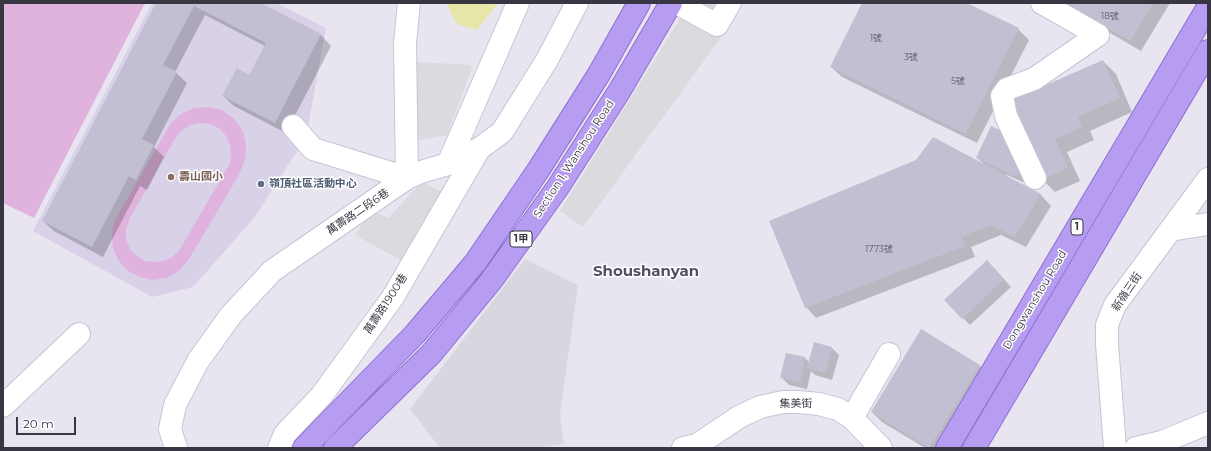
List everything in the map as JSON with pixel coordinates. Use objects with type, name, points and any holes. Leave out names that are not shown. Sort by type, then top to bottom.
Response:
[{"type":"main road","name":"1甲","points":[[304,448],[415,334],[475,263],[539,169],[599,74],[639,3]]},
{"type":"main road","name":"Section 1, Wanshou Road","points":[[336,448],[431,354],[491,281],[558,187],[620,90],[671,3]]},
{"type":"main road","name":"Dongwanshou Road","points":[[947,448],[1208,7]]},
{"type":"main road","name":"Dongwanshou Road","points":[[974,448],[1208,51]]},
{"type":"street","points":[[293,126],[313,149],[408,178],[405,43],[408,3]]},
{"type":"street","points":[[448,164],[518,3]]},
{"type":"street","name":"萬壽路二段6巷","points":[[176,448],[170,429],[175,405],[198,361],[231,315],[272,271],[408,178],[448,164],[479,150],[502,132],[547,60],[576,3]]},
{"type":"street","points":[[677,3],[717,24],[730,3]]},
{"type":"street","points":[[1034,178],[1006,116],[1002,96],[1007,89],[1034,79],[1098,35],[1042,3]]},
{"type":"street","name":"萬壽路1900巷","points":[[279,448],[285,434],[322,395],[393,297],[479,150]]},
{"type":"street","name":"新嶺三街","points":[[1115,448],[1106,344],[1107,325],[1115,305],[1208,179]]},
{"type":"street","points":[[1170,230],[1208,224]]},
{"type":"street","points":[[3,406],[79,334]]},
{"type":"street","points":[[852,418],[889,354]]},
{"type":"street","name":"集美街","points":[[683,448],[698,444],[760,407],[783,402],[819,404],[838,409],[852,418],[881,448]]},
{"type":"street","points":[[1136,448],[1162,442],[1208,423]]},
{"type":"shaded area","points":[[3,3],[145,3],[34,218],[3,203]]},
{"type":"shaded area","name":"壽山國小","points":[[152,3],[276,3],[326,28],[306,137],[255,217],[193,287],[152,297],[33,231]]},
{"type":"shaded area","points":[[446,3],[498,3],[477,30],[457,24]]},
{"type":"shaded area","points":[[690,3],[742,3],[733,21],[583,227],[560,211]]},
{"type":"shaded area","points":[[415,62],[473,65],[447,135],[417,141]]},
{"type":"shaded area","points":[[209,107],[222,110],[234,119],[243,131],[246,145],[245,159],[240,173],[189,259],[179,271],[167,278],[153,280],[140,277],[128,271],[119,261],[113,249],[112,236],[114,222],[171,123],[181,114],[194,108]],"holes":[[[200,123],[211,124],[220,129],[226,136],[230,145],[230,163],[179,251],[164,261],[145,261],[130,249],[126,239],[126,229],[130,218],[181,131],[190,125]]]},
{"type":"shaded area","points":[[422,182],[446,194],[404,262],[355,235],[372,211],[388,218]]},
{"type":"shaded area","points":[[525,259],[578,285],[560,414],[564,444],[537,448],[440,448],[410,409]]},
{"type":"building","points":[[156,3],[261,3],[321,34],[275,123],[222,96],[237,68],[249,75],[266,43],[194,6],[163,65],[177,72],[142,139],[154,145],[136,180],[129,176],[92,247],[42,221]]},
{"type":"building","points":[[862,3],[967,3],[1019,28],[966,134],[830,67]]},
{"type":"building","points":[[1065,3],[1153,3],[1130,41]]},
{"type":"building","points":[[1103,60],[1120,98],[1078,117],[1082,127],[1055,139],[1068,168],[1041,180],[1007,102]]},
{"type":"building","points":[[991,126],[1013,136],[1019,146],[1012,161],[1023,165],[1017,177],[976,158]]},
{"type":"building","points":[[933,137],[1041,194],[1015,237],[990,225],[961,237],[965,246],[805,308],[769,221],[916,160]]},
{"type":"building","points":[[987,260],[1004,279],[962,319],[944,300]]},
{"type":"building","points":[[921,329],[980,365],[929,448],[871,412]]},
{"type":"building","points":[[814,342],[832,347],[825,373],[807,368]]},
{"type":"building","points":[[786,353],[805,357],[800,382],[780,378]]},
{"type":"place","name":"壽山國小","points":[[171,177]]},
{"type":"place","name":"嶺頂社區活動中心","points":[[261,184]]},
{"type":"district","name":"Shoushanyan","points":[[646,272]]}]
